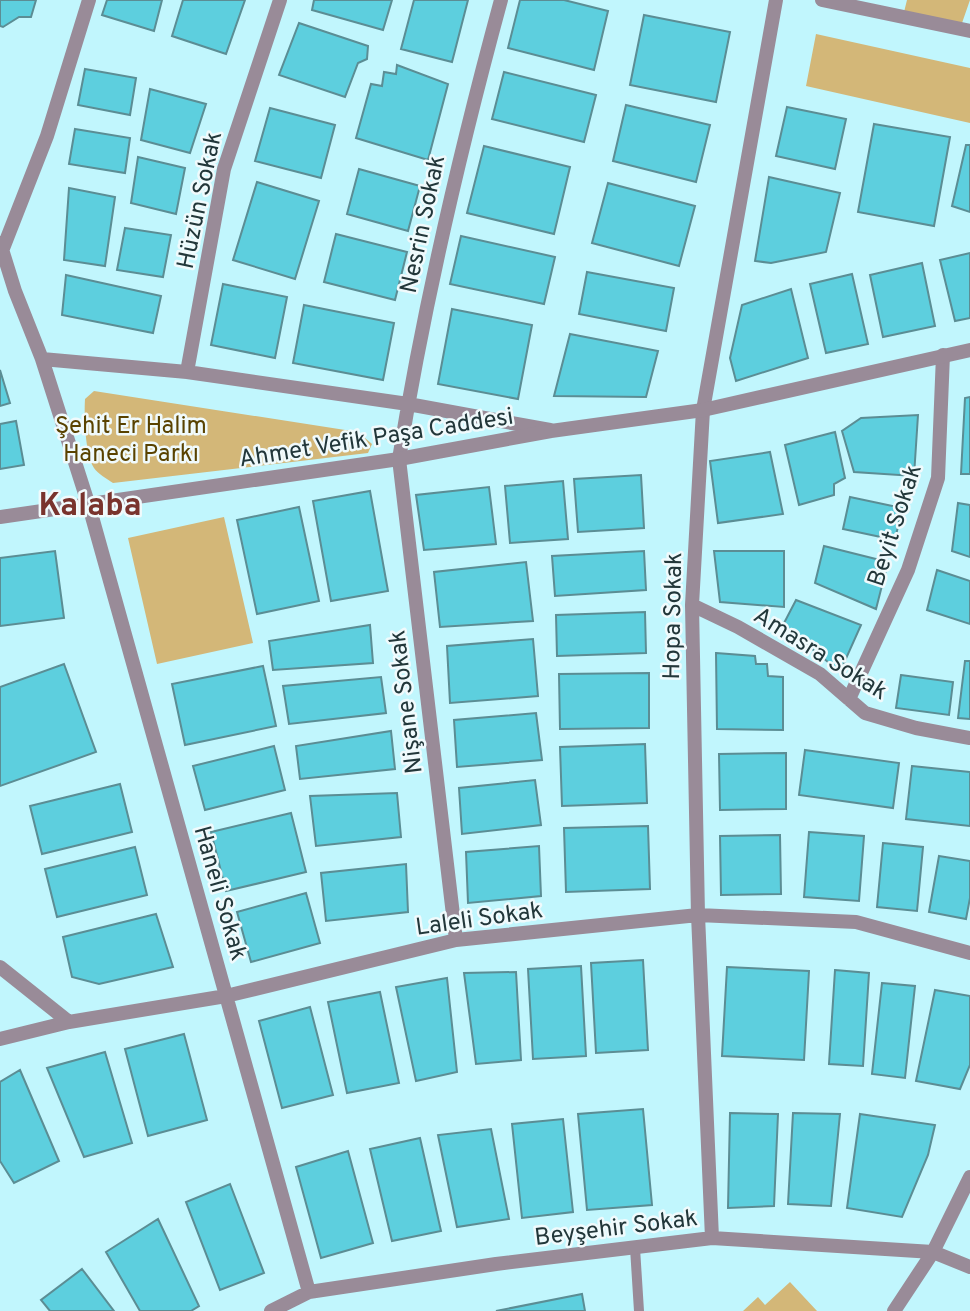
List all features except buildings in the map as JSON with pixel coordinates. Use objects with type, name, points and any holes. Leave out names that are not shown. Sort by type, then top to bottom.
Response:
[{"type":"street","points":[[1,247],[47,136],[89,0]]},
{"type":"street","name":"Hüzün Sokak","points":[[187,372],[224,169],[280,0]]},
{"type":"street","name":"Nesrin Sokak","points":[[399,459],[463,140],[501,0]]},
{"type":"street","name":"Hopa Sokak","points":[[712,1238],[698,915],[692,605],[703,410],[776,0]]},
{"type":"street","points":[[822,0],[970,31]]},
{"type":"street","name":"Haneli Sokak","points":[[1,247],[15,291],[43,359],[89,506],[309,1292]]},
{"type":"street","name":"Ahmet Vefik Paşa Caddesi","points":[[0,517],[399,459],[551,430],[703,410],[970,350]]},
{"type":"street","name":"Beyit Sokak","points":[[849,699],[908,570],[938,478],[943,355]]},
{"type":"street","name":"Ahmet Vefik Paşa Caddesi","points":[[43,359],[187,372],[408,404],[551,430]]},
{"type":"street","name":"Nişane Sokak","points":[[399,459],[456,940]]},
{"type":"street","name":"Amasra Sokak","points":[[692,605],[820,674],[865,713],[916,728],[970,738]]},
{"type":"street","name":"Laleli Sokak","points":[[0,1039],[69,1022],[226,996],[456,940],[698,915],[856,922],[970,953]]},
{"type":"street","points":[[0,967],[69,1022]]},
{"type":"street","points":[[894,1311],[933,1252],[970,1177]]},
{"type":"street","name":"Beyşehir Sokak","points":[[271,1311],[309,1292],[712,1238],[933,1252],[970,1267]]},
{"type":"lane","points":[[635,1248],[639,1311]]},
{"type":"green space","points":[[907,0],[970,0],[962,23],[904,12]]},
{"type":"green space","points":[[816,34],[970,68],[970,123],[806,86]]},
{"type":"green space","name":"Şehit Er Halim Haneci Parkı","points":[[94,391],[358,432],[372,444],[368,453],[113,483],[96,470],[87,444],[85,399]]},
{"type":"green space","points":[[224,517],[253,643],[157,664],[128,538]]},
{"type":"green space","points":[[790,1282],[817,1311],[743,1311],[758,1297],[765,1305]]},
{"type":"district","name":"Kalaba","points":[[90,504]]}]
